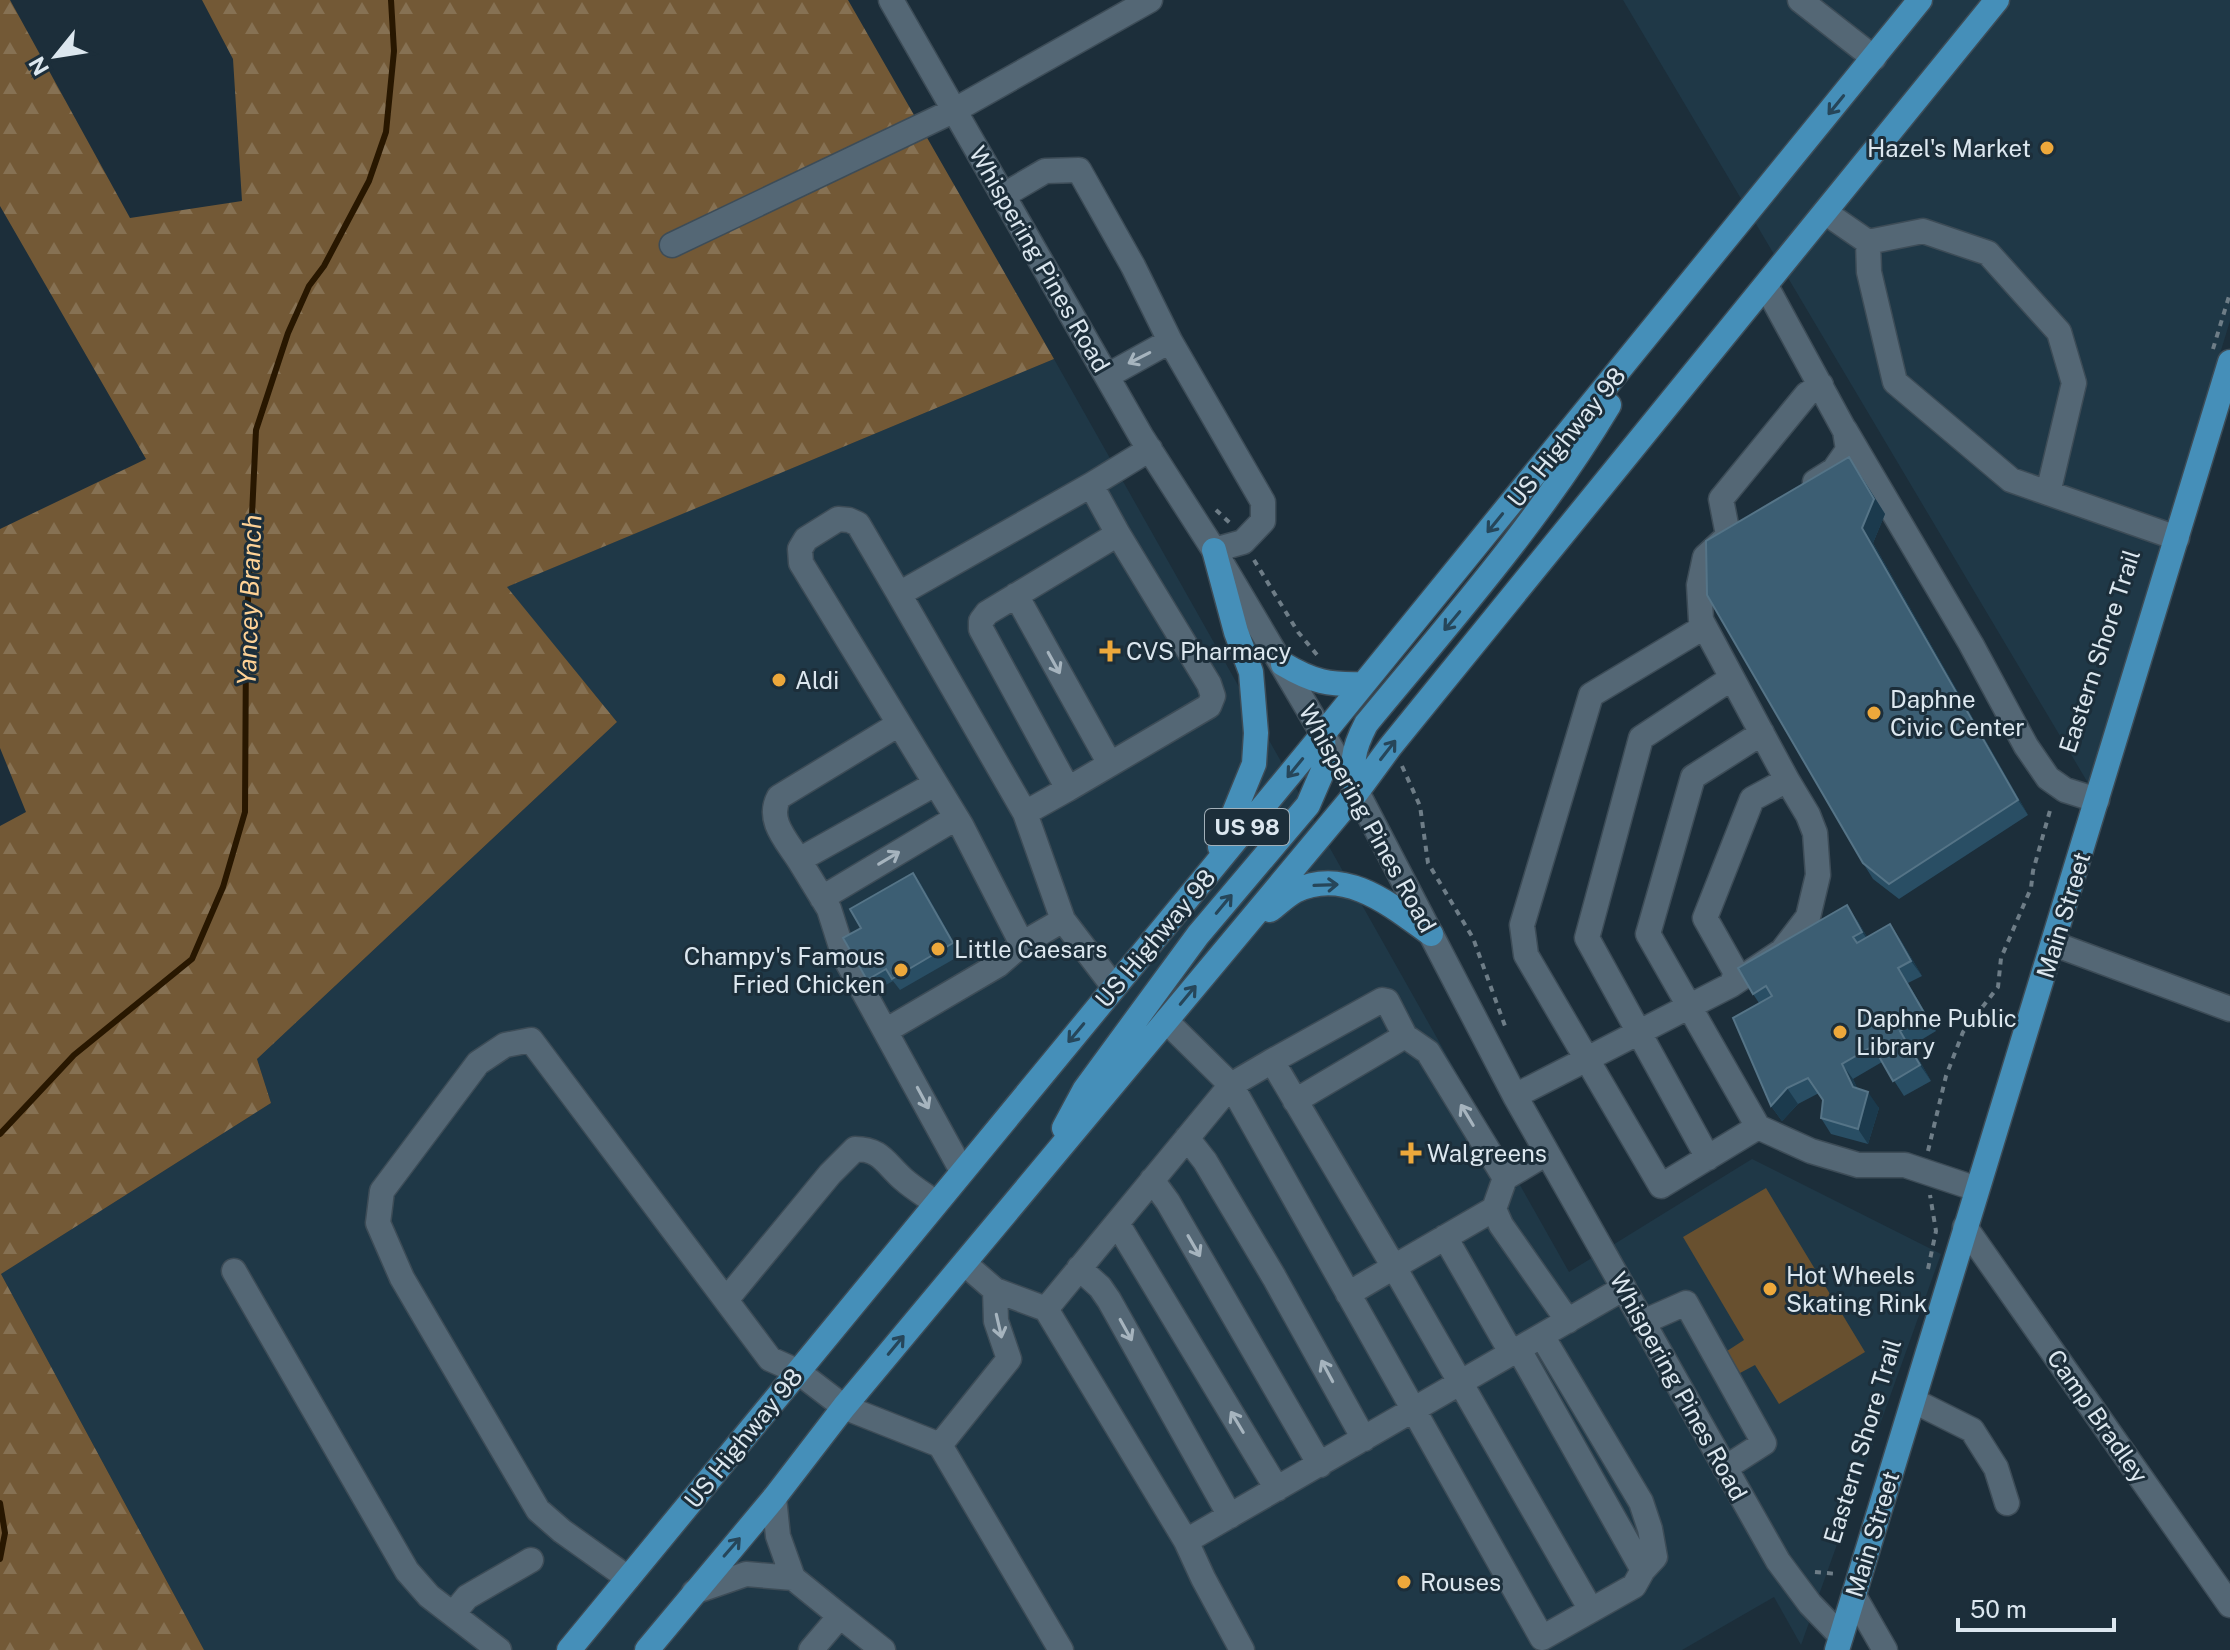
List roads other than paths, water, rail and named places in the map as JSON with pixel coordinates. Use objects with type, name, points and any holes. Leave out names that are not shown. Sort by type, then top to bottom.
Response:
[{"type":"main road","name":"US Highway 98","points":[[569,1650],[1212,870],[1920,0]]},
{"type":"main road","name":"US 98","points":[[647,1650],[774,1498],[844,1407],[1357,792],[1390,747],[1997,0]]},
{"type":"main road","points":[[1357,792],[1352,765],[1355,744],[1366,724],[1531,521],[1602,417],[1655,327]]},
{"type":"main road","name":"Main Street","points":[[1839,1643],[1846,1591],[1914,1401],[2177,538],[2221,359]]},
{"type":"main road","points":[[1212,870],[1254,764],[1256,733],[1251,672],[1236,632],[1214,550]]},
{"type":"main road","points":[[1283,664],[1307,678],[1330,685],[1363,684]]},
{"type":"main road","points":[[1038,1176],[1085,1089],[1198,935],[1308,805],[1324,768],[1323,734]]},
{"type":"main road","points":[[1237,936],[1293,892],[1317,884],[1360,888],[1385,901],[1431,934]]},
{"type":"street","name":"Whispering Pines Road","points":[[891,0],[1107,376],[1283,664],[1357,792],[1515,1096],[1778,1561],[1839,1643]]},
{"type":"street","points":[[672,245],[955,110],[1150,0]]},
{"type":"street","points":[[1800,0],[1874,58]]},
{"type":"street","points":[[1004,195],[1045,171],[1079,170],[1133,266],[1170,341],[1263,502],[1263,521],[1243,542],[1214,550]]},
{"type":"street","points":[[1826,213],[1868,242],[1923,231],[1988,253],[2059,332],[2074,383],[2048,493]]},
{"type":"street","points":[[1868,242],[1869,272],[1895,382],[2011,480],[2177,538]]},
{"type":"street","points":[[1766,286],[1844,429],[1971,644],[2026,746],[2048,778],[2065,790],[2097,800]]},
{"type":"street","points":[[1107,376],[1170,341]]},
{"type":"street","points":[[1728,535],[1721,499],[1807,394],[1821,385]]},
{"type":"street","points":[[1794,494],[1834,470],[1848,450],[1844,429]]},
{"type":"street","points":[[899,594],[1150,449]]},
{"type":"street","points":[[1025,813],[1209,706],[1213,696],[1209,684],[1091,485]]},
{"type":"street","points":[[1022,944],[956,818],[801,563],[800,549],[806,539],[838,519],[858,524],[1025,813],[1063,920],[1114,987]]},
{"type":"street","points":[[1515,1096],[1731,985],[1782,951],[1808,917],[1818,875],[1815,833],[1701,620],[1699,585],[1705,557],[1728,535],[1754,519]]},
{"type":"street","points":[[1068,789],[981,629],[981,621],[987,613],[1118,534]]},
{"type":"street","points":[[1016,595],[1110,764]]},
{"type":"street","points":[[1704,627],[1591,695],[1522,925],[1526,955],[1661,1186],[1758,1127]]},
{"type":"street","points":[[1708,1158],[1587,938],[1641,738],[1732,678]]},
{"type":"street","points":[[899,724],[779,797],[773,818],[829,909],[844,956],[962,1171]]},
{"type":"street","points":[[1762,733],[1693,777],[1648,934],[1758,1127],[1811,1151],[1858,1165],[1916,1168],[1977,1189]]},
{"type":"street","points":[[1731,985],[1736,973],[1705,918],[1752,799],[1787,780]]},
{"type":"street","points":[[799,860],[935,784]]},
{"type":"street","points":[[822,898],[956,818]]},
{"type":"street","points":[[887,1030],[998,965],[1022,944],[1063,920]]},
{"type":"street","points":[[2054,944],[2230,1009]]},
{"type":"street","points":[[1046,1309],[1231,1085],[1382,1000],[1392,1007],[1405,1036],[1428,1052],[1505,1178]]},
{"type":"street","points":[[1166,1021],[1231,1085],[1541,1644],[1634,1586],[1655,1557],[1641,1502],[1542,1336]]},
{"type":"street","points":[[1295,1101],[1405,1036]]},
{"type":"street","points":[[628,1578],[538,1510],[402,1278],[378,1223],[382,1191],[478,1063],[505,1045],[531,1040],[770,1359],[797,1371],[844,1407],[940,1445],[1061,1650]]},
{"type":"street","points":[[1272,1061],[1495,1439],[1591,1610]]},
{"type":"street","points":[[1187,1138],[1205,1161],[1274,1277],[1364,1439]]},
{"type":"street","points":[[726,1300],[830,1174],[855,1149],[870,1149],[880,1155],[904,1179],[936,1203]]},
{"type":"street","points":[[1348,1294],[1494,1209],[1505,1178],[1547,1153]]},
{"type":"street","points":[[1152,1180],[1168,1202],[1320,1465]]},
{"type":"street","points":[[1494,1209],[1501,1225],[1568,1321]]},
{"type":"street","points":[[1117,1223],[1277,1489]]},
{"type":"street","name":"Camp Bradley","points":[[1965,1227],[2230,1605]]},
{"type":"street","points":[[1445,1237],[1643,1570]]},
{"type":"street","points":[[965,1264],[995,1290],[1046,1309],[1186,1541],[1242,1650]]},
{"type":"street","points":[[1079,1268],[1109,1300],[1230,1516]]},
{"type":"street","points":[[234,1271],[407,1571],[429,1596],[499,1650]]},
{"type":"street","points":[[1186,1541],[1624,1288]]},
{"type":"street","points":[[940,1445],[1009,1359],[996,1321],[995,1290]]},
{"type":"street","points":[[1643,1322],[1686,1303],[1764,1443],[1725,1468]]},
{"type":"street","points":[[1914,1401],[1972,1430],[1996,1468],[2007,1503]]},
{"type":"street","points":[[774,1498],[778,1536],[793,1578],[873,1647]]},
{"type":"street","points":[[453,1614],[467,1597],[531,1560]]},
{"type":"street","points":[[694,1592],[746,1574],[793,1578]]},
{"type":"street","points":[[1846,1591],[1885,1650]]},
{"type":"street","points":[[811,1650],[840,1616]]},
{"type":"waterway","name":"Yancey Branch","points":[[0,1134],[74,1055],[192,959],[223,887],[245,812],[246,643],[256,430],[288,333],[309,286],[324,266],[369,181],[386,132],[394,51],[391,0]]},
{"type":"waterway","name":"Yancey Branch","points":[[0,1503],[5,1533],[0,1559]]},
{"type":"place","name":"Hazel's Market","points":[[2047,148]]},
{"type":"place","name":"CVS Pharmacy","points":[[1110,651]]},
{"type":"place","name":"Aldi","points":[[779,680]]},
{"type":"place","name":"Daphne Civic Center","points":[[1874,713]]},
{"type":"place","name":"Little Caesars","points":[[938,949]]},
{"type":"place","name":"Champy's Famous Fried Chicken","points":[[901,970]]},
{"type":"place","name":"Daphne Public Library","points":[[1840,1032]]},
{"type":"place","name":"Walgreens","points":[[1411,1153]]},
{"type":"place","name":"Hot Wheels Skating Rink","points":[[1770,1289]]},
{"type":"place","name":"Rouses","points":[[1404,1582]]}]
